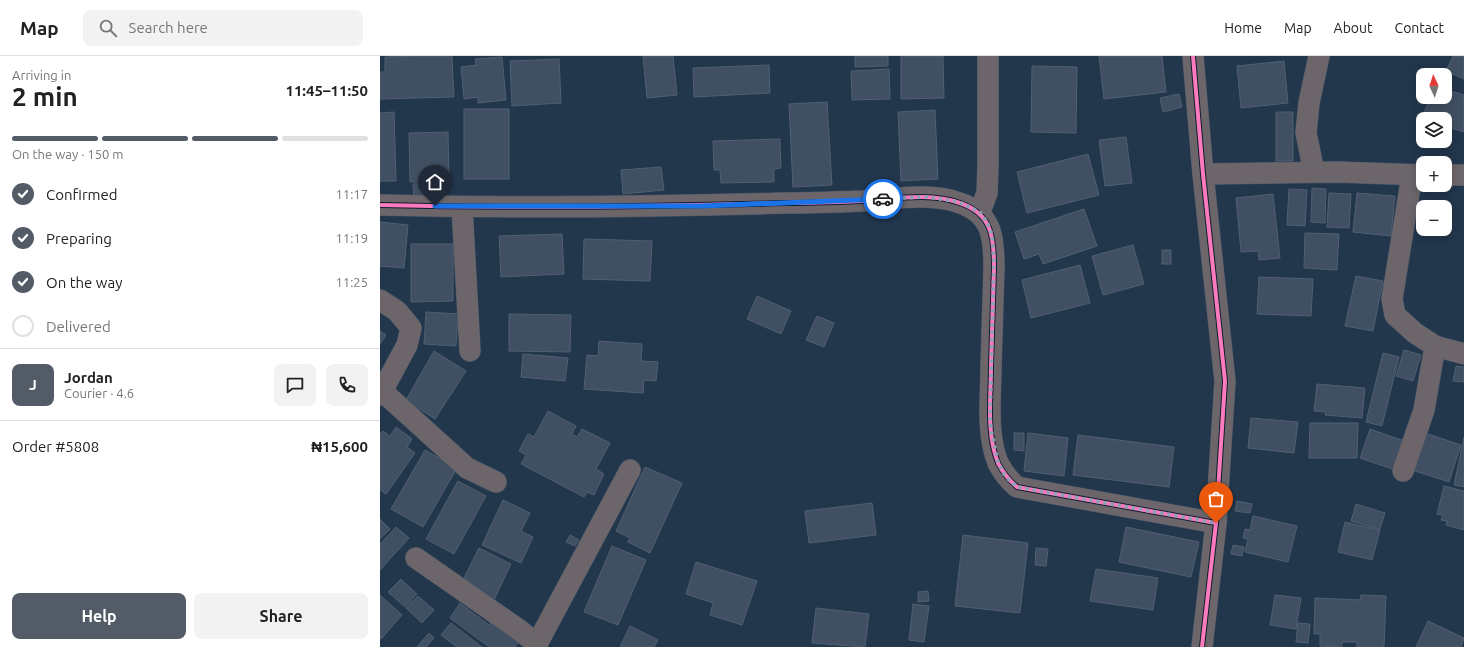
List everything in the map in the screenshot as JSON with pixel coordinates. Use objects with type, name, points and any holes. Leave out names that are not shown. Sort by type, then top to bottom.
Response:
[{"type":"street","points":[[980,212],[987,193],[988,56]]},
{"type":"street","points":[[1193,56],[1203,174],[1224,382],[1216,523],[1202,647]]},
{"type":"street","points":[[1314,172],[1306,133],[1309,103],[1319,56]]},
{"type":"street","points":[[1203,174],[1314,172],[1416,175]]},
{"type":"street","points":[[1452,175],[1464,175]]},
{"type":"street","points":[[1416,180],[1392,299],[1395,316],[1415,333],[1435,346],[1464,354]]},
{"type":"street","points":[[380,205],[462,207],[701,206],[849,202],[927,197],[959,202],[980,212],[988,224],[992,235],[994,262],[990,417],[994,450],[1005,476],[1017,487],[1216,523]]},
{"type":"street","points":[[462,207],[470,351]]},
{"type":"street","points":[[380,300],[397,311],[411,328],[407,345],[381,393],[467,468],[496,482]]},
{"type":"street","points":[[1403,471],[1424,410],[1435,346]]},
{"type":"street","points":[[416,558],[518,629],[536,646],[630,470]]},
{"type":"building","points":[[452,56],[454,97],[380,99],[380,72],[385,72],[385,57]]},
{"type":"building","points":[[643,56],[673,56],[677,95],[647,98]]},
{"type":"building","points":[[855,56],[888,56],[888,66],[855,67]]},
{"type":"building","points":[[901,56],[943,56],[944,98],[901,99]]},
{"type":"building","points":[[1099,56],[1162,56],[1166,92],[1104,99]]},
{"type":"building","points":[[1453,56],[1464,56],[1464,79],[1452,74],[1452,68],[1447,68]]},
{"type":"building","points":[[502,57],[506,100],[478,103],[478,97],[464,99],[461,67],[476,65],[475,59]]},
{"type":"building","points":[[559,59],[561,103],[512,106],[510,61]]},
{"type":"building","points":[[1284,61],[1288,103],[1241,108],[1237,66]]},
{"type":"building","points":[[769,65],[770,93],[694,97],[693,68]]},
{"type":"building","points":[[1032,66],[1077,67],[1076,133],[1031,132]]},
{"type":"building","points":[[889,69],[890,99],[852,100],[851,71]]},
{"type":"building","points":[[1452,91],[1464,95],[1464,132],[1452,128],[1452,112],[1425,112],[1427,104],[1452,104]]},
{"type":"building","points":[[1179,94],[1182,107],[1163,112],[1160,98]]},
{"type":"building","points":[[827,102],[832,185],[793,187],[789,104]]},
{"type":"building","points":[[464,109],[509,109],[509,179],[464,179]]},
{"type":"building","points":[[935,110],[938,179],[901,181],[898,112]]},
{"type":"building","points":[[394,112],[396,181],[380,181],[380,113]]},
{"type":"building","points":[[1276,112],[1293,112],[1293,161],[1276,161]]},
{"type":"building","points":[[448,132],[449,181],[410,182],[409,133]]},
{"type":"building","points":[[1126,137],[1132,183],[1105,186],[1099,140]]},
{"type":"building","points":[[780,139],[781,168],[774,169],[774,182],[721,183],[720,170],[714,170],[713,141]]},
{"type":"building","points":[[1088,154],[1099,195],[1027,213],[1017,172]]},
{"type":"building","points":[[661,167],[664,190],[623,194],[621,170]]},
{"type":"building","points":[[424,183],[425,199],[414,199],[413,184]]},
{"type":"building","points":[[1312,188],[1326,189],[1325,223],[1311,222]]},
{"type":"building","points":[[1289,189],[1307,190],[1305,226],[1287,225]]},
{"type":"building","points":[[1329,193],[1351,194],[1349,228],[1327,227]]},
{"type":"building","points":[[1357,193],[1395,196],[1391,236],[1353,232]]},
{"type":"building","points":[[1273,194],[1280,258],[1259,260],[1258,251],[1241,252],[1236,198]]},
{"type":"building","points":[[1084,209],[1097,246],[1043,264],[1039,254],[1024,259],[1015,232]]},
{"type":"building","points":[[380,222],[408,225],[404,268],[380,266]]},
{"type":"building","points":[[1305,233],[1339,234],[1337,270],[1304,268]]},
{"type":"building","points":[[562,234],[564,274],[501,277],[499,236]]},
{"type":"building","points":[[584,239],[652,241],[650,281],[583,279]]},
{"type":"building","points":[[411,244],[453,244],[453,301],[411,302]]},
{"type":"building","points":[[1133,245],[1144,284],[1103,295],[1092,256]]},
{"type":"building","points":[[1162,250],[1171,250],[1171,264],[1162,264]]},
{"type":"building","points":[[1080,265],[1090,303],[1031,318],[1022,280]]},
{"type":"building","points":[[1356,276],[1383,281],[1373,331],[1345,326]]},
{"type":"building","points":[[1259,277],[1313,279],[1311,316],[1257,314]]},
{"type":"building","points":[[757,296],[791,311],[781,334],[747,319]]},
{"type":"building","points":[[426,312],[458,314],[456,346],[424,344]]},
{"type":"building","points":[[509,314],[571,315],[570,352],[509,351]]},
{"type":"building","points":[[817,316],[834,323],[824,347],[806,340]]},
{"type":"building","points":[[380,331],[386,335],[380,344]]},
{"type":"building","points":[[599,341],[642,344],[641,361],[658,362],[656,381],[644,380],[643,393],[584,389],[587,355],[598,356]]},
{"type":"building","points":[[1404,350],[1421,355],[1413,381],[1396,376]]},
{"type":"building","points":[[434,351],[466,371],[435,419],[406,400]]},
{"type":"building","points":[[1383,353],[1399,357],[1382,426],[1366,422]]},
{"type":"building","points":[[523,354],[568,358],[565,381],[521,377]]},
{"type":"building","points":[[1456,366],[1464,367],[1464,382],[1453,381]]},
{"type":"building","points":[[1317,384],[1365,388],[1362,418],[1325,415],[1326,412],[1314,411]]},
{"type":"building","points":[[548,411],[576,426],[572,434],[577,437],[582,429],[610,443],[596,469],[604,474],[594,495],[587,492],[584,497],[521,464],[526,455],[519,451],[528,434],[534,437]]},
{"type":"building","points":[[1251,418],[1298,422],[1294,453],[1248,448]]},
{"type":"building","points":[[1310,423],[1358,423],[1357,458],[1309,458]]},
{"type":"building","points":[[396,427],[412,439],[407,447],[415,453],[386,494],[380,490],[380,434],[383,431],[390,436]]},
{"type":"building","points":[[1370,429],[1407,442],[1398,471],[1360,458]]},
{"type":"building","points":[[1014,433],[1024,433],[1024,451],[1014,450]]},
{"type":"building","points":[[1028,433],[1068,438],[1064,476],[1024,471]]},
{"type":"building","points":[[1425,433],[1461,445],[1449,482],[1412,470]]},
{"type":"building","points":[[1078,435],[1174,447],[1169,487],[1073,475]]},
{"type":"building","points":[[1464,437],[1464,487],[1454,485]]},
{"type":"building","points":[[425,450],[457,468],[423,527],[391,509]]},
{"type":"building","points":[[645,467],[682,483],[650,553],[628,542],[630,538],[616,531]]},
{"type":"building","points":[[458,481],[486,496],[454,554],[426,539]]},
{"type":"building","points":[[1444,486],[1464,491],[1464,530],[1446,525],[1447,521],[1441,520],[1443,515],[1437,514]]},
{"type":"building","points":[[503,500],[530,513],[521,531],[533,537],[521,563],[482,545]]},
{"type":"building","points":[[1237,501],[1252,504],[1250,513],[1235,511]]},
{"type":"building","points":[[872,503],[876,535],[809,543],[805,511]]},
{"type":"building","points":[[1356,504],[1385,513],[1380,529],[1351,521]]},
{"type":"building","points":[[1253,516],[1297,526],[1288,562],[1245,552],[1248,539],[1243,538],[1245,529],[1250,530]]},
{"type":"building","points":[[380,519],[390,529],[380,539]]},
{"type":"building","points":[[1345,522],[1380,530],[1372,560],[1338,552]]},
{"type":"building","points":[[396,527],[409,538],[380,570],[380,544]]},
{"type":"building","points":[[1126,527],[1199,542],[1191,577],[1119,562]]},
{"type":"building","points":[[570,535],[579,540],[575,546],[566,542]]},
{"type":"building","points":[[963,535],[1028,543],[1020,613],[955,606]]},
{"type":"building","points":[[1233,545],[1244,547],[1242,556],[1231,554]]},
{"type":"building","points":[[612,546],[646,560],[618,625],[584,612]]},
{"type":"building","points":[[479,548],[511,564],[493,602],[460,586]]},
{"type":"building","points":[[1036,548],[1048,549],[1046,566],[1035,565]]},
{"type":"building","points":[[696,562],[757,581],[742,625],[710,615],[713,603],[686,594]]},
{"type":"building","points":[[1096,569],[1158,578],[1153,610],[1090,601]]},
{"type":"building","points":[[401,579],[417,594],[405,607],[388,592]]},
{"type":"building","points":[[928,591],[929,601],[918,602],[918,592]]},
{"type":"building","points":[[380,595],[402,615],[381,639],[380,638]]},
{"type":"building","points":[[1275,595],[1301,598],[1296,629],[1270,625]]},
{"type":"building","points":[[1361,595],[1386,596],[1384,647],[1357,647],[1357,642],[1342,642],[1342,647],[1320,646],[1320,634],[1314,634],[1315,598],[1360,600]]},
{"type":"building","points":[[418,596],[434,610],[422,623],[406,608]]},
{"type":"building","points":[[460,603],[489,625],[494,617],[522,638],[515,647],[489,647],[450,618]]},
{"type":"building","points":[[913,604],[929,606],[924,642],[909,640]]},
{"type":"building","points":[[816,608],[869,614],[865,647],[812,643]]},
{"type":"building","points":[[1428,621],[1464,638],[1461,647],[1416,647]]},
{"type":"building","points":[[451,623],[482,647],[457,647],[441,635]]},
{"type":"building","points":[[1298,623],[1310,624],[1308,643],[1296,642]]},
{"type":"building","points":[[630,626],[658,640],[654,647],[620,647]]},
{"type":"building","points":[[429,633],[434,638],[426,647],[417,647]]},
{"type":"cycle path","points":[[1193,56],[1203,174],[1225,381],[1216,523],[1202,647]]},
{"type":"cycle path","points":[[380,205],[481,207],[634,206],[862,201],[912,197],[937,198],[960,203],[979,213],[985,220],[992,236],[994,267],[990,402],[991,427],[994,451],[998,463],[1006,476],[1017,487],[1216,523]]},
{"type":"way so far","points":[[883,199],[927,197],[959,202],[980,212],[988,224],[992,235],[994,262],[990,417],[993,444],[998,462],[1005,476],[1017,487],[1058,496],[1216,523]]},
{"type":"route","points":[[435,206],[701,206],[849,202],[883,199]]}]
